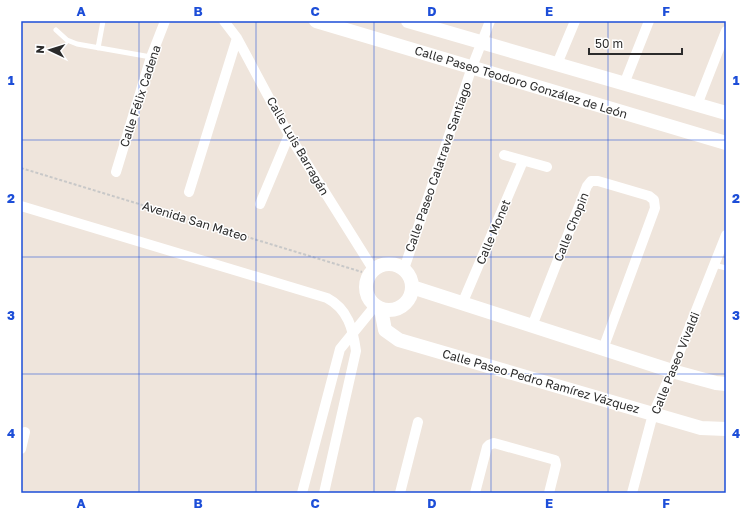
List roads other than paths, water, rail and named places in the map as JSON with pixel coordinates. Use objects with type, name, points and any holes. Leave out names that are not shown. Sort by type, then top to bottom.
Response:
[{"type":"main road","name":"Calle Paseo Teodoro González de León","points":[[316,21],[726,143]]},
{"type":"main road","points":[[411,21],[726,113]]},
{"type":"main road","points":[[383,264],[394,264],[404,269],[410,277],[412,287],[410,298],[402,306],[392,310],[378,308],[368,297],[365,286],[371,272],[383,264]]},
{"type":"main road","points":[[412,287],[672,371],[716,383],[726,384]]},
{"type":"main road","name":"Calle Paseo Pedro Ramírez Vázquez","points":[[378,308],[385,330],[399,340],[701,428],[726,429]]},
{"type":"street","name":"Calle Félix Cadena","points":[[116,172],[151,57],[165,21]]},
{"type":"street","name":"Calle Luis Barragán","points":[[224,21],[237,38],[289,135],[371,272]]},
{"type":"street","name":"Calle Paseo Calatrava Santiago","points":[[404,269],[472,67],[490,21]]},
{"type":"street","points":[[557,64],[575,21]]},
{"type":"street","points":[[624,84],[649,21]]},
{"type":"street","points":[[697,105],[726,31]]},
{"type":"street","points":[[189,192],[237,38]]},
{"type":"street","points":[[260,204],[289,135]]},
{"type":"street","points":[[504,155],[547,167]]},
{"type":"street","name":"Calle Monet","points":[[462,304],[523,161]]},
{"type":"street","name":"Calle Chopin","points":[[532,326],[587,186],[591,181],[598,181],[649,196],[654,200],[655,208],[603,349]]},
{"type":"street","points":[[21,206],[327,298],[336,302],[354,331],[356,351],[324,493]]},
{"type":"street","name":"Calle Paseo Vivaldi","points":[[632,493],[653,414],[672,371],[726,235]]},
{"type":"street","points":[[302,493],[340,349],[354,331],[378,308]]},
{"type":"street","points":[[400,493],[418,422]]},
{"type":"street","points":[[21,449],[26,432]]},
{"type":"street","points":[[475,493],[487,447],[491,443],[555,460],[556,465],[549,493]]},
{"type":"lane","points":[[98,48],[103,21]]},
{"type":"lane","points":[[56,30],[67,40],[77,44],[151,57]]},
{"type":"lane","points":[[714,265],[726,268]]}]
